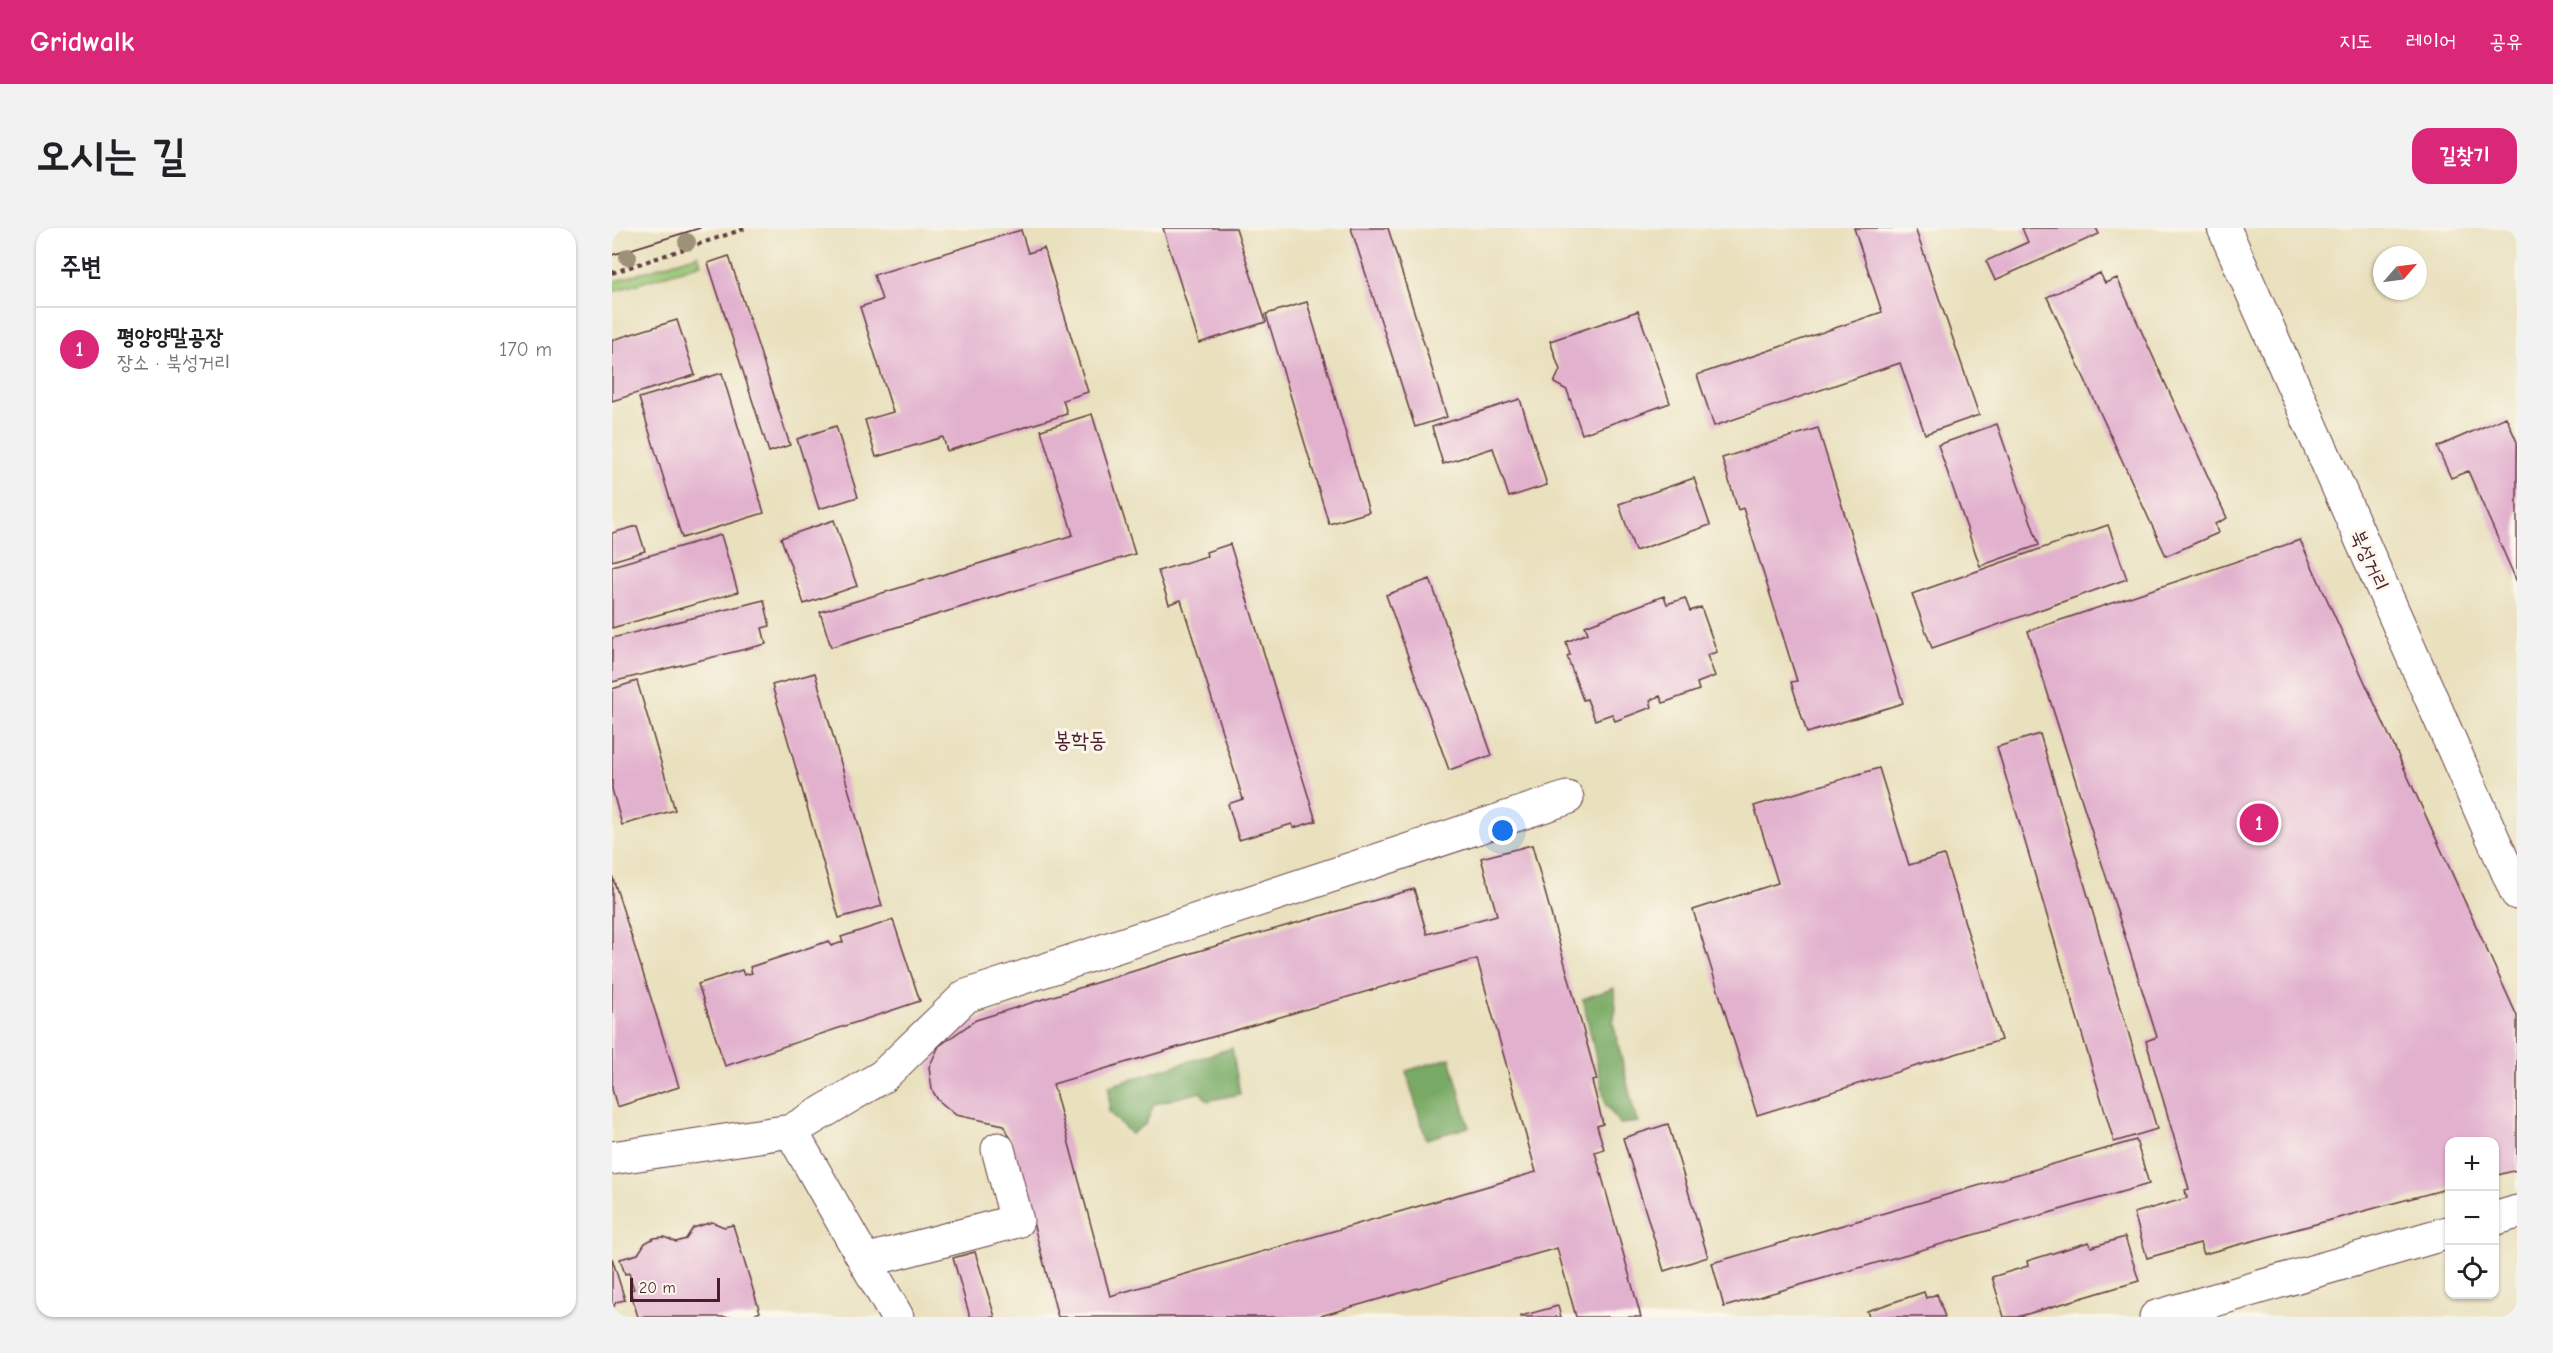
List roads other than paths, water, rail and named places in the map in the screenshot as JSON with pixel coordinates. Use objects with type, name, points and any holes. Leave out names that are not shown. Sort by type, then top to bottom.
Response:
[{"type":"street","name":"북성거리","points":[[2224,228],[2517,892]]},
{"type":"street","points":[[612,1158],[791,1131],[883,1077],[966,996],[1567,798]]},
{"type":"street","points":[[791,1131],[897,1317]]},
{"type":"street","points":[[865,1261],[1017,1221],[998,1149]]},
{"type":"street","points":[[2499,1217],[2517,1212]]},
{"type":"street","points":[[2156,1317],[2445,1233]]},
{"type":"tram line","points":[[612,255],[700,228]]},
{"type":"place","name":"평양양말공장","points":[[2259,823]]},
{"type":"district","name":"봉학동","points":[[1080,739]]}]
